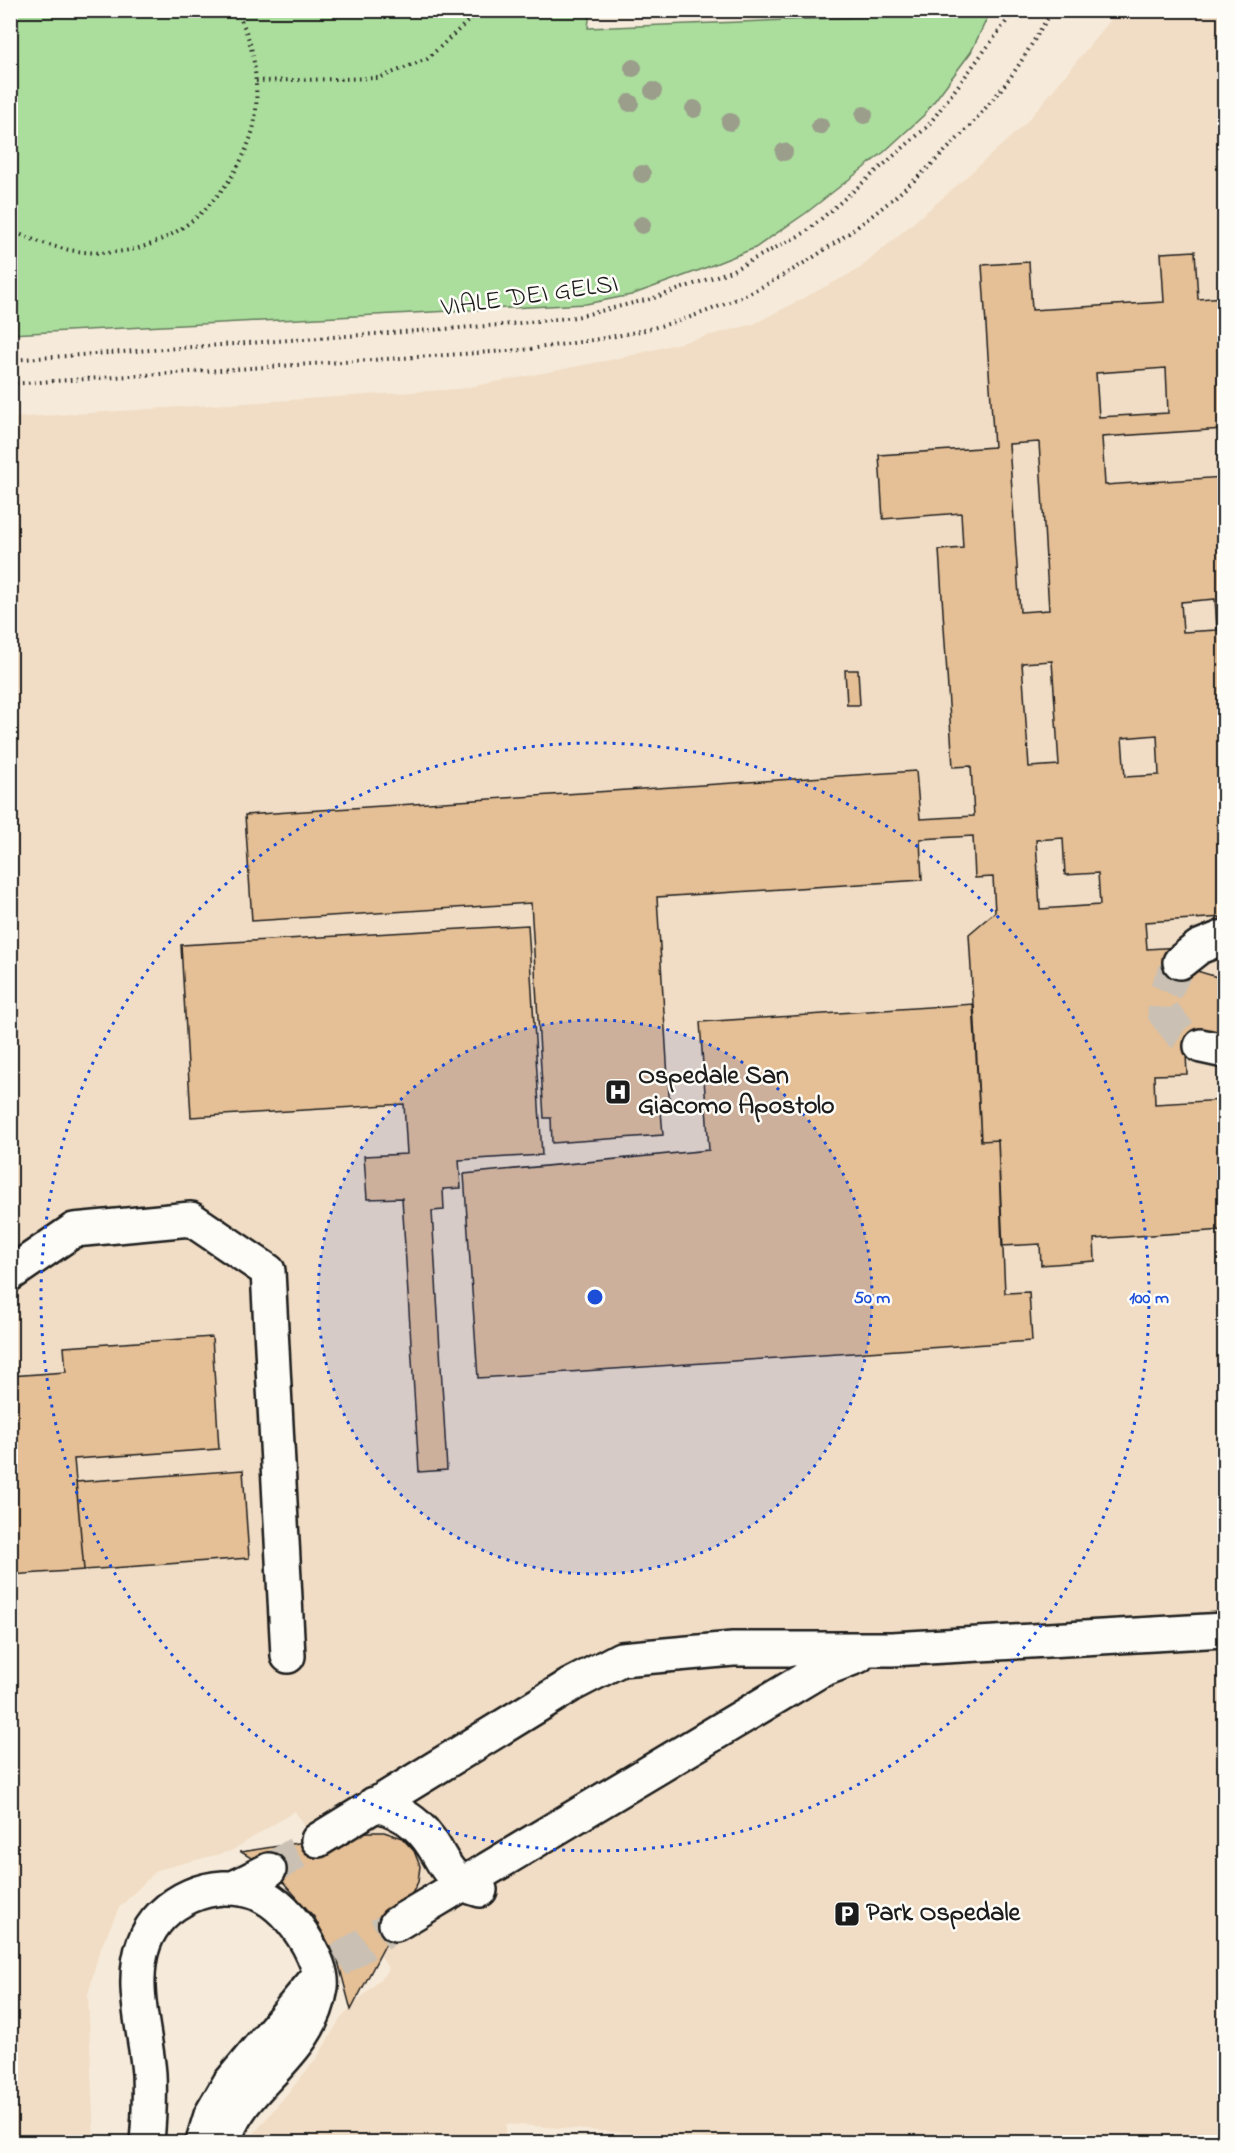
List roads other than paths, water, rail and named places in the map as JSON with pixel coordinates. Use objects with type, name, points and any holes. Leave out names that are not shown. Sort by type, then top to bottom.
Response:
[{"type":"lane","points":[[1180,962],[1199,947],[1224,937]]},
{"type":"lane","points":[[10,1274],[75,1230],[191,1219],[268,1271],[288,1656]]},
{"type":"lane","points":[[318,1840],[580,1680],[621,1659],[759,1648],[892,1649],[1167,1631],[1224,1630]]},
{"type":"lane","points":[[1167,1631],[1224,1647]]},
{"type":"lane","points":[[390,1937],[564,1838],[745,1723],[819,1671],[861,1655],[892,1649]]},
{"type":"lane","points":[[366,1809],[397,1812],[417,1826],[450,1875],[474,1888]]},
{"type":"lane","points":[[147,2142],[149,2076],[138,1972],[142,1948],[151,1928],[177,1902],[190,1895],[234,1888],[269,1870]]},
{"type":"lane","points":[[234,1888],[258,1894],[288,1915],[315,1957],[330,1973]]},
{"type":"lane","points":[[203,2142],[211,2115],[229,2084],[330,1973]]},
{"type":"lane","points":[[224,2142],[226,2132],[248,2100],[300,2041],[315,2014],[330,1973]]},
{"type":"tunnel","points":[[1180,962],[1165,992],[1164,1013],[1180,1033],[1201,1046]]},
{"type":"tunnel","points":[[269,1870],[318,1840]]},
{"type":"tunnel","points":[[338,1961],[396,1924]]},
{"type":"place","name":"Ospedale San Giacomo Apostolo","points":[[618,1092]]},
{"type":"place","name":"Park Ospedale","points":[[847,1914]]}]
